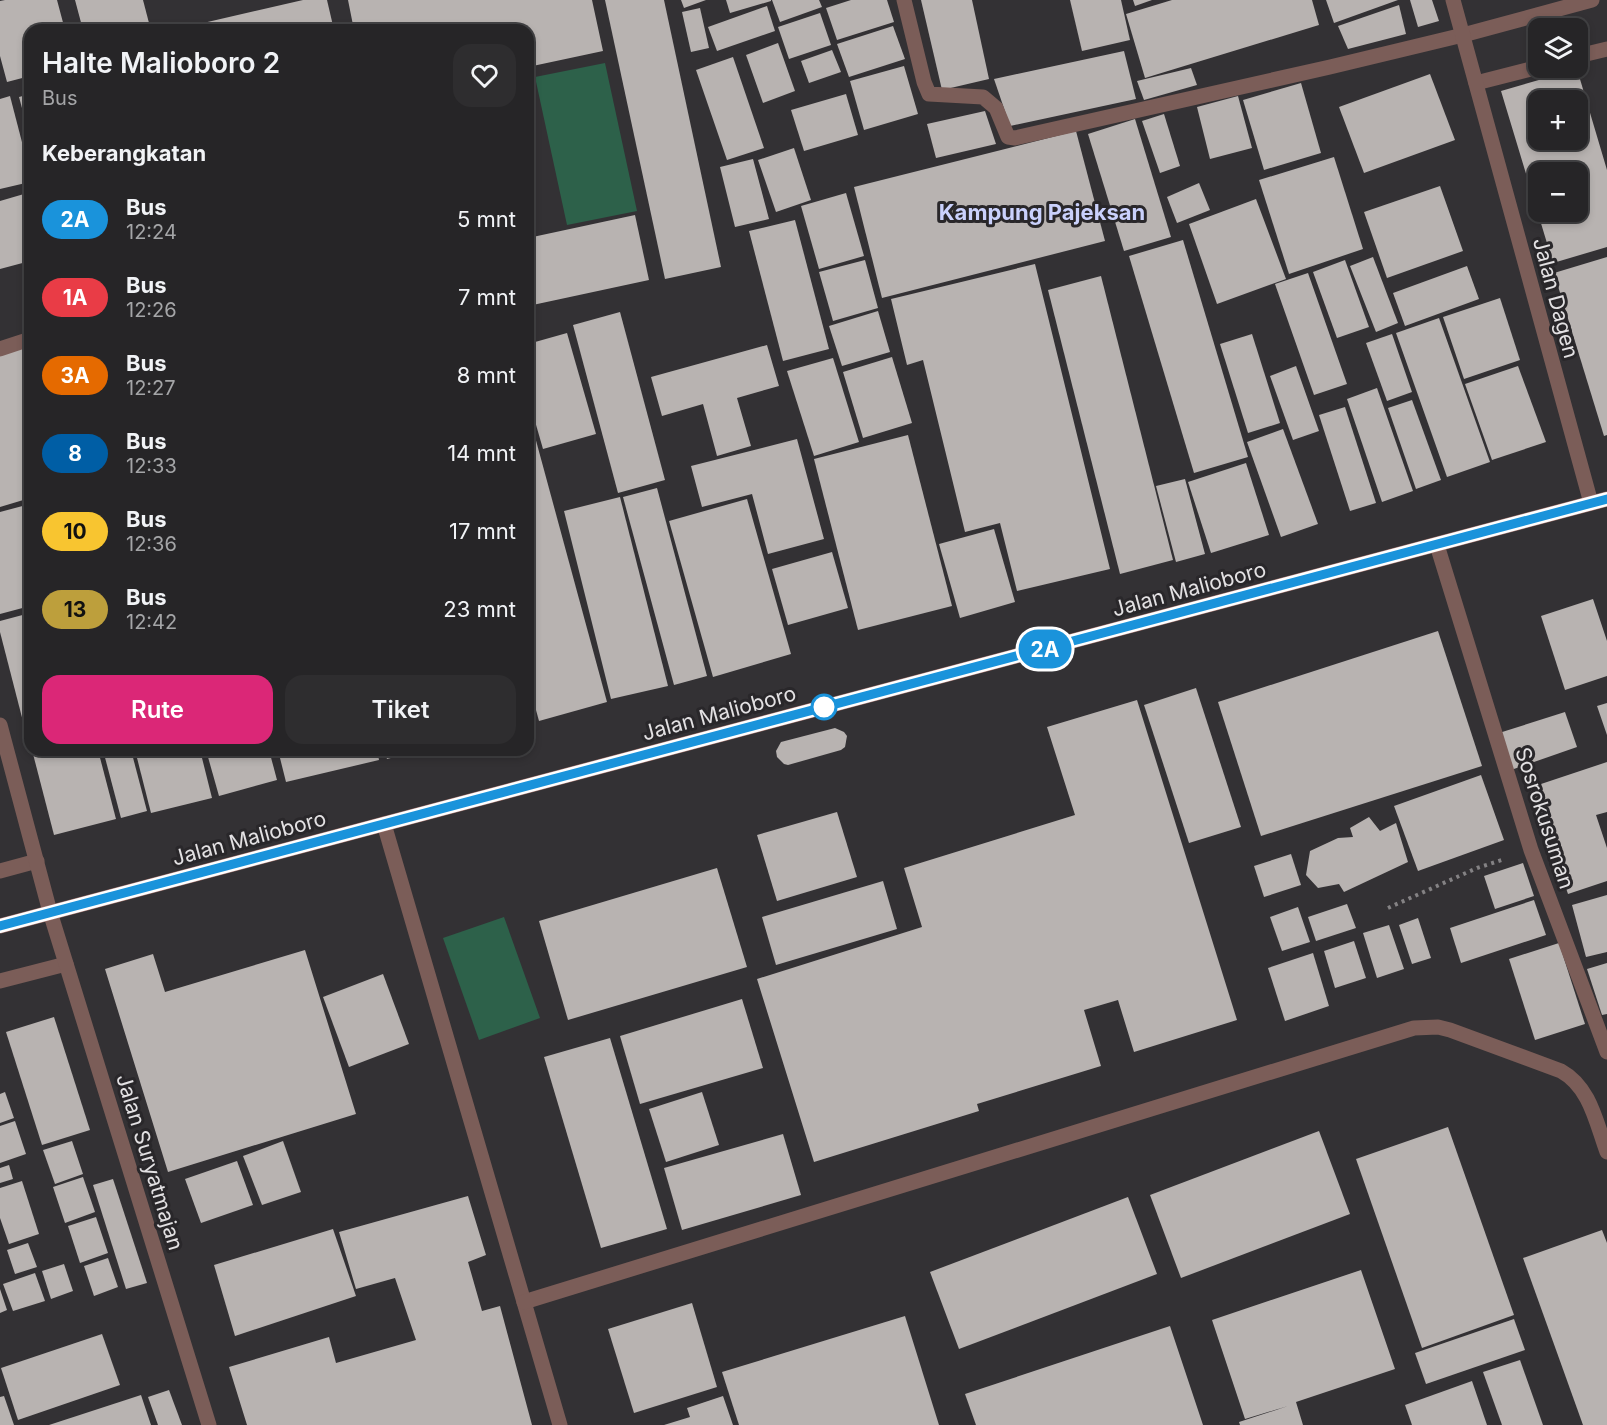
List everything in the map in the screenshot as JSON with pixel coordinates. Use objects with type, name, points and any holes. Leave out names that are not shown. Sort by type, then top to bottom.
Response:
[{"type":"main road","name":"Jalan Malioboro","points":[[0,926],[1607,499]]},
{"type":"street","points":[[904,0],[929,94],[982,97],[996,108],[1008,137],[1016,138],[1318,70],[1463,35],[1592,0]]},
{"type":"street","name":"Jalan Dagen","points":[[1453,0],[1591,503]]},
{"type":"street","points":[[1588,54],[1607,49]]},
{"type":"street","points":[[1476,83],[1528,70]]},
{"type":"street","points":[[0,349],[24,341]]},
{"type":"street","name":"Sosrokusuman","points":[[1437,544],[1531,850],[1607,1052]]},
{"type":"street","name":"Jalan Suryatmajan","points":[[0,725],[50,912],[209,1425]]},
{"type":"street","points":[[384,824],[560,1425]]},
{"type":"street","points":[[0,871],[37,861]]},
{"type":"street","points":[[0,981],[66,964]]},
{"type":"street","points":[[524,1302],[1414,1028],[1438,1027],[1450,1030],[1569,1076],[1577,1083],[1589,1101],[1607,1152]]},
{"type":"path","points":[[1388,908],[1477,868],[1531,850]]},
{"type":"green space","points":[[605,63],[637,211],[567,225],[535,77]]},
{"type":"green space","points":[[504,917],[540,1018],[479,1040],[443,938]]},
{"type":"building","points":[[57,0],[63,24],[24,24],[24,78],[7,82],[0,56],[0,1]]},
{"type":"building","points":[[75,0],[143,0],[149,23],[145,24],[81,24]]},
{"type":"building","points":[[303,0],[327,0],[333,24],[199,24]]},
{"type":"building","points":[[348,0],[592,0],[603,51],[534,66],[534,24],[353,24]]},
{"type":"building","points":[[605,0],[664,0],[721,267],[665,279]]},
{"type":"building","points":[[681,0],[706,0],[684,8]]},
{"type":"building","points":[[726,0],[771,0],[771,1],[730,13]]},
{"type":"building","points":[[772,0],[819,0],[822,7],[780,22]]},
{"type":"building","points":[[851,0],[887,0],[894,22],[837,40],[826,8]]},
{"type":"building","points":[[921,0],[972,0],[989,79],[942,90]]},
{"type":"building","points":[[1070,0],[1121,0],[1130,40],[1082,51]]},
{"type":"building","points":[[1133,0],[1152,0],[1135,6]]},
{"type":"building","points":[[1172,0],[1312,0],[1319,25],[1145,78],[1126,14]]},
{"type":"building","points":[[1326,0],[1398,0],[1334,23]]},
{"type":"building","points":[[1410,0],[1432,0],[1439,21],[1418,27]]},
{"type":"building","points":[[1399,5],[1406,34],[1348,49],[1338,26]]},
{"type":"building","points":[[767,6],[775,31],[717,51],[708,27]]},
{"type":"building","points":[[700,8],[709,48],[691,52],[682,12]]},
{"type":"building","points":[[820,13],[831,45],[789,59],[778,27]]},
{"type":"building","points":[[893,26],[905,59],[849,77],[837,44]]},
{"type":"building","points":[[778,43],[795,91],[763,103],[746,55]]},
{"type":"building","points":[[832,50],[841,72],[809,83],[801,61]]},
{"type":"building","points":[[1124,51],[1136,99],[1010,126],[994,79]]},
{"type":"building","points":[[733,57],[764,148],[727,160],[696,70]]},
{"type":"building","points":[[904,66],[918,114],[864,130],[850,81]]},
{"type":"building","points":[[1191,68],[1197,85],[1144,100],[1137,81]]},
{"type":"building","points":[[1430,74],[1455,140],[1364,173],[1339,107]]},
{"type":"building","points":[[1546,78],[1580,78],[1583,90],[1528,90],[1528,150],[1588,150],[1588,106],[1607,170],[1607,247],[1553,263],[1541,222],[1588,222],[1588,162],[1528,162],[1528,180],[1501,91]]},
{"type":"building","points":[[1301,83],[1321,153],[1264,170],[1243,100]]},
{"type":"building","points":[[846,94],[858,135],[804,151],[791,110]]},
{"type":"building","points":[[10,96],[24,150],[24,183],[0,189],[0,99]]},
{"type":"building","points":[[24,96],[24,116],[19,97]]},
{"type":"building","points":[[1238,96],[1252,148],[1210,159],[1197,107]]},
{"type":"building","points":[[985,111],[996,144],[936,158],[927,124]]},
{"type":"building","points":[[1164,114],[1180,166],[1160,173],[1142,121]]},
{"type":"building","points":[[1135,119],[1171,237],[1124,251],[1088,134]]},
{"type":"building","points":[[1076,131],[1105,241],[882,298],[854,187]]},
{"type":"building","points":[[794,148],[811,200],[776,212],[758,160]]},
{"type":"building","points":[[1334,157],[1363,249],[1289,274],[1259,180]]},
{"type":"building","points":[[753,159],[769,219],[735,227],[720,167]]},
{"type":"building","points":[[1199,183],[1210,210],[1177,223],[1167,197]]},
{"type":"building","points":[[1440,186],[1463,251],[1387,278],[1364,212]]},
{"type":"building","points":[[846,193],[864,256],[819,269],[801,206]]},
{"type":"building","points":[[24,194],[24,263],[0,269],[0,201]]},
{"type":"building","points":[[1256,199],[1286,279],[1217,304],[1189,224]]},
{"type":"building","points":[[635,215],[649,280],[534,305],[534,237]]},
{"type":"building","points":[[795,220],[829,349],[783,361],[749,231]]},
{"type":"building","points":[[1183,240],[1248,457],[1194,473],[1129,256]]},
{"type":"building","points":[[1373,257],[1398,323],[1376,332],[1350,266]]},
{"type":"building","points":[[1607,257],[1607,435],[1604,436],[1554,273]]},
{"type":"building","points":[[865,260],[878,308],[833,321],[819,272]]},
{"type":"building","points":[[1345,260],[1369,327],[1337,338],[1313,272]]},
{"type":"building","points":[[1035,264],[1110,569],[1017,591],[1000,523],[965,532],[923,360],[907,365],[891,299]]},
{"type":"building","points":[[1467,266],[1479,299],[1405,326],[1393,293]]},
{"type":"building","points":[[1308,273],[1347,384],[1314,395],[1275,284]]},
{"type":"building","points":[[1101,276],[1173,560],[1120,574],[1048,290]]},
{"type":"building","points":[[1500,298],[1520,360],[1464,379],[1443,317]]},
{"type":"building","points":[[878,311],[890,352],[842,366],[829,326]]},
{"type":"building","points":[[620,312],[665,480],[618,493],[573,325]]},
{"type":"building","points":[[1439,318],[1490,462],[1447,477],[1396,333]]},
{"type":"building","points":[[567,333],[596,434],[543,449],[534,418],[534,342]]},
{"type":"building","points":[[1252,334],[1280,423],[1248,433],[1220,344]]},
{"type":"building","points":[[1392,334],[1412,392],[1387,401],[1366,343]]},
{"type":"building","points":[[767,345],[779,386],[737,398],[751,446],[717,456],[703,404],[662,416],[651,377]]},
{"type":"building","points":[[24,347],[24,500],[0,507],[0,355]]},
{"type":"building","points":[[892,357],[912,423],[863,438],[843,372]]},
{"type":"building","points":[[833,358],[859,442],[814,456],[787,371]]},
{"type":"building","points":[[1296,366],[1319,431],[1293,440],[1270,376]]},
{"type":"building","points":[[1518,366],[1546,442],[1492,460],[1465,384]]},
{"type":"building","points":[[1377,388],[1413,491],[1382,502],[1347,399]]},
{"type":"building","points":[[1412,400],[1441,480],[1416,489],[1388,408]]},
{"type":"building","points":[[1345,407],[1376,503],[1350,511],[1319,415]]},
{"type":"building","points":[[1283,429],[1318,524],[1281,537],[1247,442]]},
{"type":"building","points":[[534,433],[607,702],[539,721],[534,703]]},
{"type":"building","points":[[908,435],[952,606],[858,630],[814,459]]},
{"type":"building","points":[[797,439],[824,539],[768,554],[752,494],[702,507],[691,466]]},
{"type":"building","points":[[1246,463],[1269,535],[1211,553],[1188,482]]},
{"type":"building","points":[[1185,479],[1205,554],[1176,562],[1156,486]]},
{"type":"building","points":[[657,488],[707,676],[674,685],[623,497]]},
{"type":"building","points":[[620,497],[668,686],[611,699],[564,511]]},
{"type":"building","points":[[747,499],[791,654],[713,677],[669,521]]},
{"type":"building","points":[[24,506],[24,608],[0,614],[0,512]]},
{"type":"building","points":[[994,529],[1015,602],[960,618],[939,544]]},
{"type":"building","points":[[832,552],[848,608],[788,625],[772,569]]},
{"type":"building","points":[[1593,599],[1607,641],[1607,676],[1565,690],[1541,616]]},
{"type":"building","points":[[24,615],[24,725],[0,632],[0,621]]},
{"type":"building","points":[[1438,631],[1482,766],[1261,836],[1218,702]]},
{"type":"building","points":[[1196,688],[1241,827],[1189,843],[1144,705]]},
{"type":"building","points":[[1137,700],[1237,1020],[1134,1052],[1118,1000],[1084,1010],[1101,1066],[977,1104],[979,1111],[814,1162],[757,979],[922,927],[904,868],[1075,815],[1047,727]]},
{"type":"building","points":[[1607,703],[1607,735],[1597,706]]},
{"type":"building","points":[[1565,712],[1577,747],[1511,770],[1499,733]]},
{"type":"building","points":[[835,728],[847,736],[845,747],[841,750],[788,765],[777,757],[776,751],[781,742]]},
{"type":"building","points":[[34,756],[100,756],[116,819],[54,835]]},
{"type":"building","points":[[105,756],[133,756],[147,811],[121,818]]},
{"type":"building","points":[[137,756],[202,756],[212,798],[151,813]]},
{"type":"building","points":[[208,756],[271,756],[277,780],[219,796]]},
{"type":"building","points":[[280,756],[378,756],[379,760],[286,782]]},
{"type":"building","points":[[1607,762],[1607,812],[1596,815],[1607,848],[1607,881],[1568,894],[1547,831],[1544,832],[1529,788]]},
{"type":"building","points":[[1481,775],[1504,840],[1418,871],[1394,806]]},
{"type":"building","points":[[837,812],[857,877],[777,901],[757,835]]},
{"type":"building","points":[[1369,817],[1380,831],[1396,823],[1408,862],[1344,892],[1339,884],[1318,888],[1306,875],[1310,851],[1338,838],[1353,837],[1350,828]]},
{"type":"building","points":[[1291,854],[1301,885],[1264,897],[1254,866]]},
{"type":"building","points":[[1523,863],[1534,896],[1495,909],[1484,876]]},
{"type":"building","points":[[717,868],[747,967],[568,1020],[539,921]]},
{"type":"building","points":[[883,881],[897,929],[776,965],[762,917]]},
{"type":"building","points":[[1607,895],[1607,952],[1586,957],[1572,905]]},
{"type":"building","points":[[1534,900],[1546,935],[1461,963],[1450,928]]},
{"type":"building","points":[[1347,904],[1356,928],[1316,941],[1308,917]]},
{"type":"building","points":[[1298,907],[1310,942],[1282,951],[1270,917]]},
{"type":"building","points":[[1418,918],[1431,958],[1412,964],[1399,925]]},
{"type":"building","points":[[1389,925],[1404,969],[1377,978],[1363,933]]},
{"type":"building","points":[[1354,941],[1366,978],[1335,988],[1324,951]]},
{"type":"building","points":[[1559,943],[1585,1024],[1535,1040],[1509,959]]},
{"type":"building","points":[[305,950],[356,1114],[168,1172],[105,969],[153,954],[165,992]]},
{"type":"building","points":[[1313,953],[1329,1006],[1285,1021],[1268,968]]},
{"type":"building","points":[[1607,963],[1607,1014],[1602,1015],[1587,969]]},
{"type":"building","points":[[383,974],[409,1044],[349,1067],[323,997]]},
{"type":"building","points":[[742,999],[763,1068],[640,1104],[620,1036]]},
{"type":"building","points":[[54,1017],[90,1130],[42,1145],[6,1032]]},
{"type":"building","points":[[610,1038],[667,1229],[601,1248],[544,1057]]},
{"type":"building","points":[[5,1092],[14,1118],[0,1123],[0,1094]]},
{"type":"building","points":[[702,1092],[719,1145],[666,1162],[649,1109]]},
{"type":"building","points":[[15,1121],[26,1154],[0,1163],[0,1126]]},
{"type":"building","points":[[1448,1127],[1514,1315],[1422,1348],[1356,1159]]},
{"type":"building","points":[[1319,1131],[1350,1214],[1181,1278],[1150,1195]]},
{"type":"building","points":[[783,1134],[801,1195],[682,1230],[664,1168]]},
{"type":"building","points":[[72,1141],[83,1174],[55,1184],[43,1150]]},
{"type":"building","points":[[283,1141],[301,1192],[262,1205],[243,1156]]},
{"type":"building","points":[[237,1161],[253,1205],[201,1223],[185,1179]]},
{"type":"building","points":[[9,1165],[13,1179],[0,1183],[0,1168]]},
{"type":"building","points":[[83,1177],[95,1212],[65,1223],[53,1187]]},
{"type":"building","points":[[113,1179],[147,1283],[126,1289],[93,1185]]},
{"type":"building","points":[[22,1181],[39,1234],[9,1244],[0,1218],[0,1188]]},
{"type":"building","points":[[468,1196],[486,1255],[468,1262],[482,1311],[500,1306],[532,1425],[247,1425],[229,1367],[329,1337],[336,1363],[416,1340],[395,1278],[356,1289],[339,1232]]},
{"type":"building","points":[[1128,1197],[1157,1274],[959,1349],[930,1272]]},
{"type":"building","points":[[96,1217],[108,1253],[80,1263],[68,1226]]},
{"type":"building","points":[[333,1229],[356,1296],[235,1336],[214,1265]]},
{"type":"building","points":[[1602,1230],[1607,1243],[1607,1425],[1583,1425],[1523,1258]]},
{"type":"building","points":[[28,1243],[37,1267],[15,1274],[7,1250]]},
{"type":"building","points":[[108,1258],[118,1287],[94,1296],[84,1266]]},
{"type":"building","points":[[64,1264],[73,1291],[51,1299],[42,1271]]},
{"type":"building","points":[[1361,1270],[1395,1369],[1296,1402],[1303,1425],[1240,1425],[1239,1422],[1288,1406],[1245,1419],[1212,1320]]},
{"type":"building","points":[[35,1273],[45,1301],[13,1311],[3,1284]]},
{"type":"building","points":[[0,1289],[7,1310],[0,1313]]},
{"type":"building","points":[[692,1303],[717,1387],[634,1413],[608,1329]]},
{"type":"building","points":[[905,1316],[939,1425],[739,1425],[722,1372]]},
{"type":"building","points":[[1514,1319],[1525,1350],[1426,1384],[1415,1353]]},
{"type":"building","points":[[1170,1326],[1203,1425],[976,1425],[965,1394]]},
{"type":"building","points":[[102,1334],[120,1385],[18,1420],[1,1368]]},
{"type":"building","points":[[1520,1360],[1543,1425],[1502,1425],[1483,1372]]},
{"type":"building","points":[[1472,1381],[1487,1425],[1412,1425],[1405,1405]]},
{"type":"building","points":[[169,1390],[182,1425],[158,1425],[148,1397]]},
{"type":"building","points":[[141,1395],[151,1425],[49,1425]]},
{"type":"building","points":[[4,1396],[14,1425],[0,1425],[0,1397]]},
{"type":"building","points":[[723,1396],[733,1425],[664,1425],[690,1417],[687,1408]]},
{"type":"bus line","name":"2A","points":[[0,926],[1607,499]]},
{"type":"district","name":"Kampung Pajeksan","points":[[1042,212]]}]
